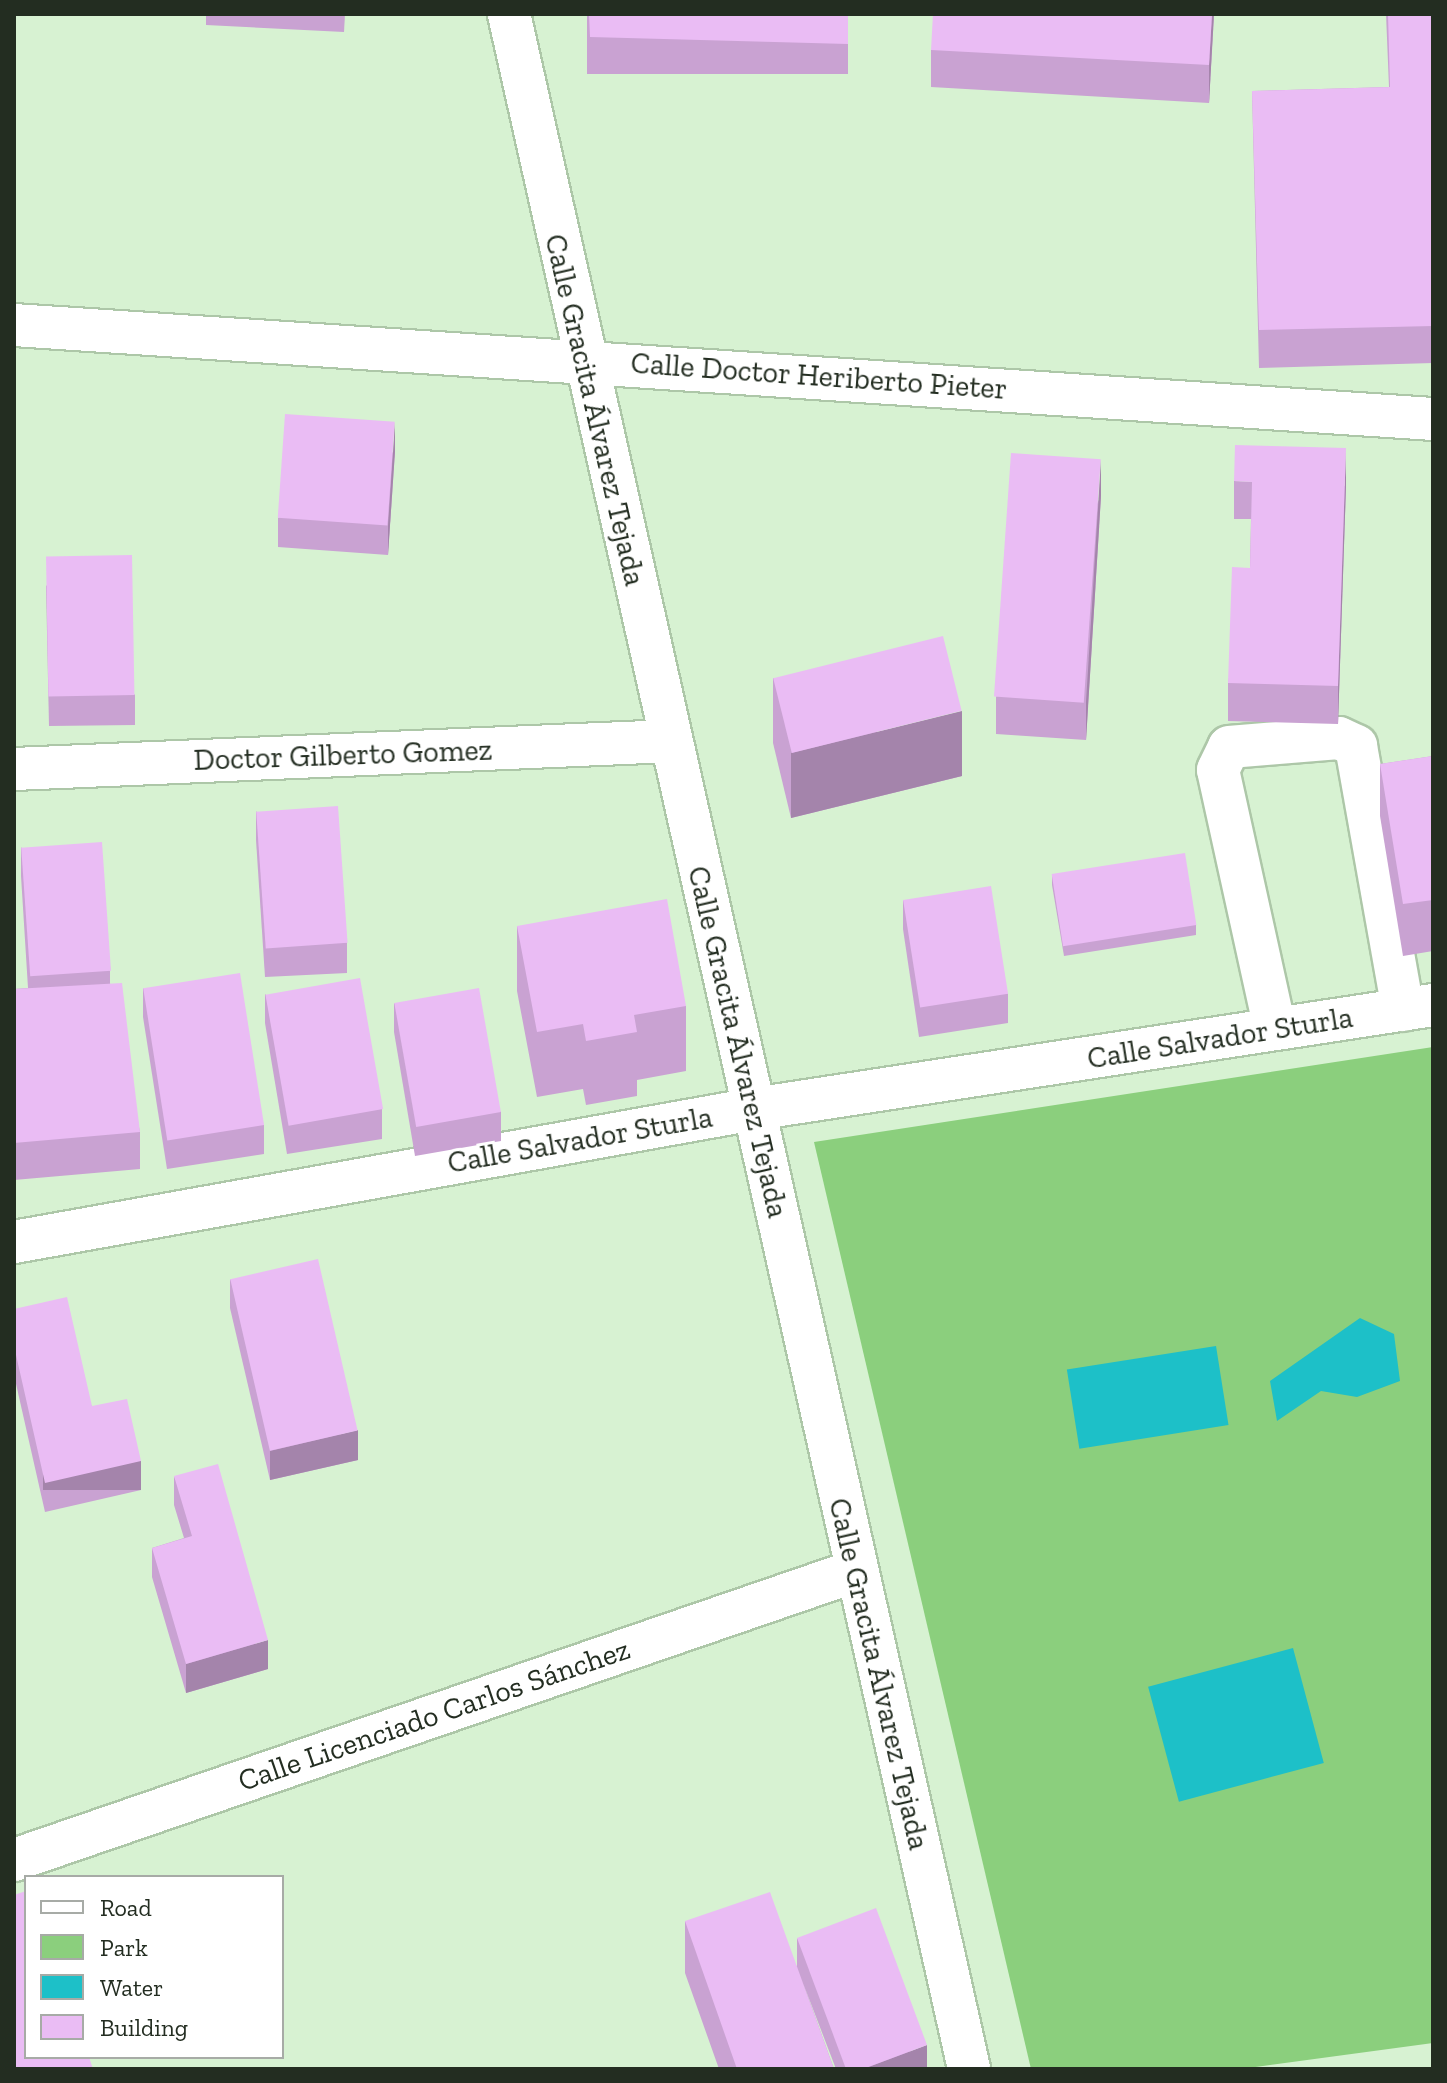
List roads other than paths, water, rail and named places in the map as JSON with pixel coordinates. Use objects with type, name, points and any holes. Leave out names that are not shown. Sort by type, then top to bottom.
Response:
[{"type":"street","name":"Calle Gracita Álvarez Tejada","points":[[509,14],[581,359],[671,741],[969,2069]]},
{"type":"street","name":"Calle Doctor Heriberto Pieter","points":[[14,325],[581,359],[1433,419]]},
{"type":"street","points":[[1275,1029],[1218,770],[1229,747],[1339,738],[1356,746],[1418,1008]]},
{"type":"street","name":"Doctor Gilberto Gomez","points":[[14,769],[671,741]]},
{"type":"street","name":"Calle Salvador Sturla","points":[[14,1242],[754,1109],[1418,1008]]},
{"type":"street","name":"Calle Licenciado Carlos Sánchez","points":[[14,1860],[855,1571]]},
{"type":"water","points":[[1360,1318],[1394,1334],[1400,1381],[1357,1397],[1321,1391],[1277,1421],[1270,1381]]},
{"type":"water","points":[[1216,1346],[1229,1425],[1079,1449],[1067,1370]]},
{"type":"water","points":[[1293,1648],[1324,1763],[1179,1802],[1148,1687]]}]
